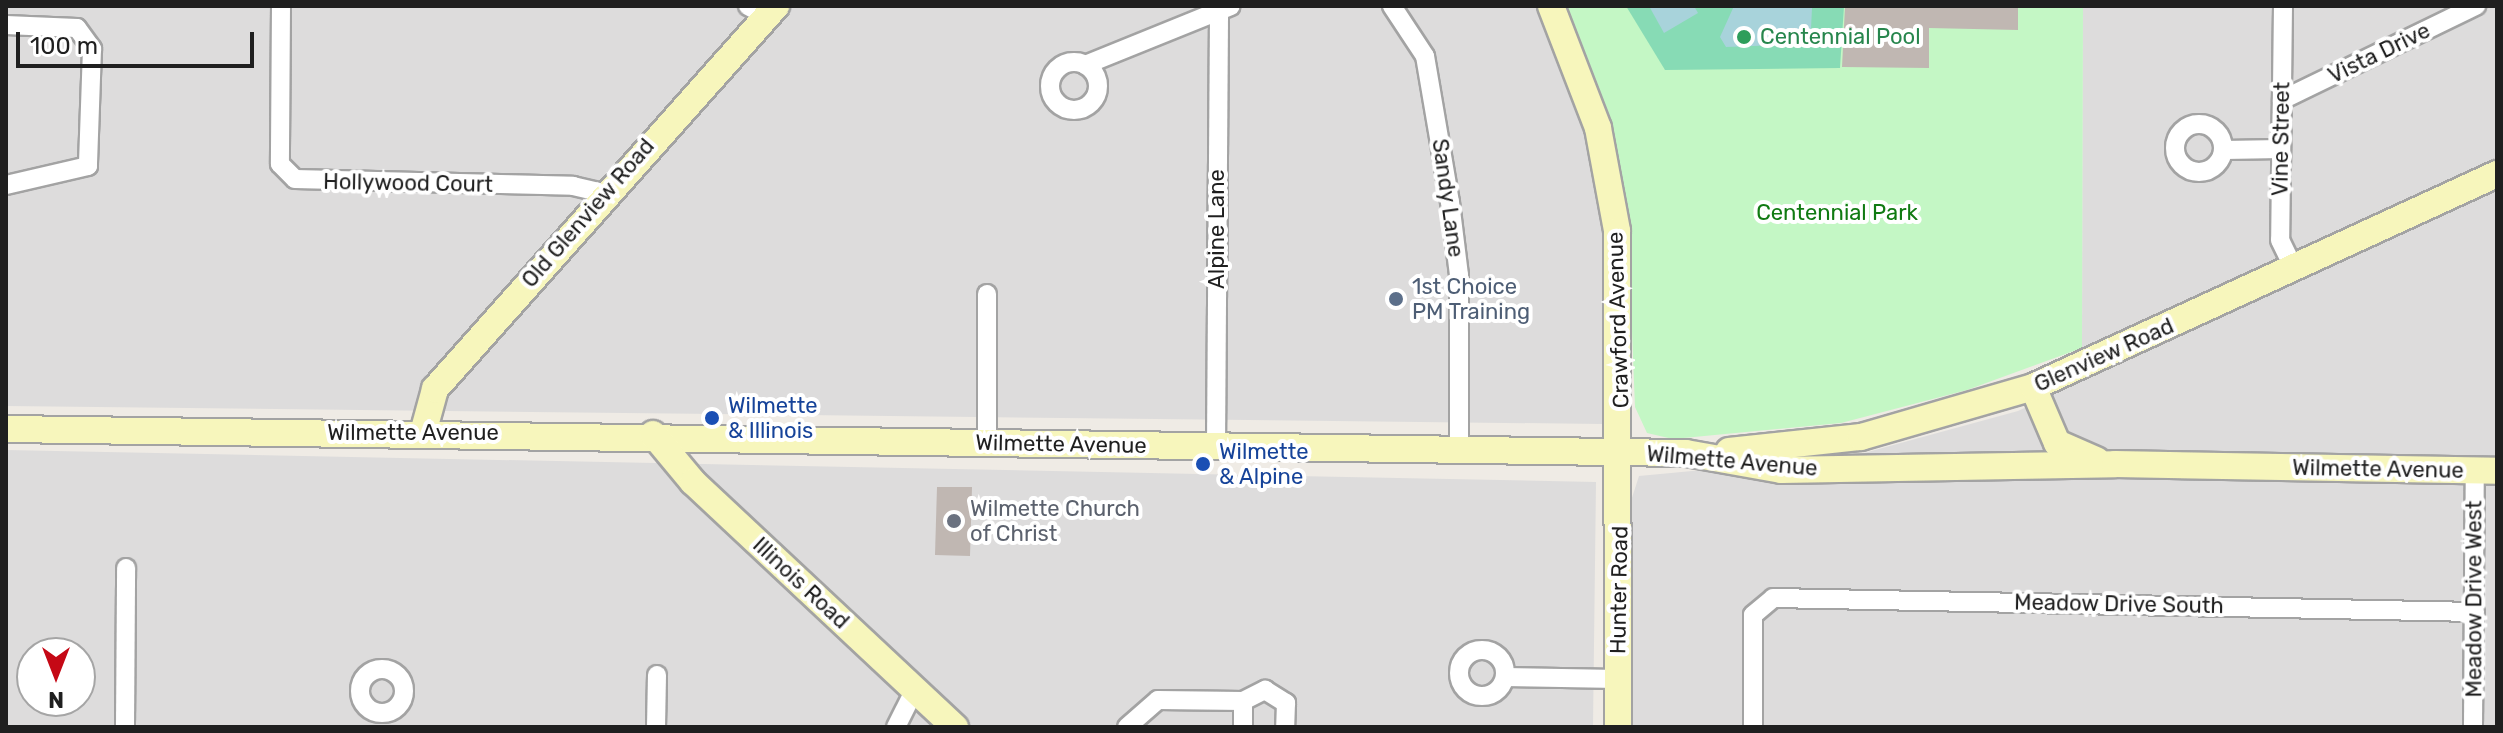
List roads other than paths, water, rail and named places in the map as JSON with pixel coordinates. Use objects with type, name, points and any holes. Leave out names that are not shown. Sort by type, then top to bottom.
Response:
[{"type":"street","name":"Hollywood Court","points":[[281,6],[280,164],[295,179],[573,186],[604,193]]},
{"type":"street","name":"Sandy Lane","points":[[1392,6],[1425,56],[1450,202],[1459,275],[1459,449]]},
{"type":"street","name":"Crawford Avenue","points":[[1551,6],[1598,128],[1610,184],[1621,287],[1620,452]]},
{"type":"street","name":"Vine Street","points":[[2283,6],[2280,240],[2294,269]]},
{"type":"street","name":"Vista Drive","points":[[2282,100],[2476,6]]},
{"type":"street","points":[[1085,65],[1225,8]]},
{"type":"street","name":"Alpine Lane","points":[[1216,446],[1225,8]]},
{"type":"street","name":"Old Glenview Road","points":[[423,433],[435,389],[764,9]]},
{"type":"street","points":[[6,25],[77,28],[92,49],[88,166],[6,185]]},
{"type":"street","points":[[2224,150],[2281,149]]},
{"type":"street","name":"Glenview Road","points":[[1686,453],[1861,437],[2033,387],[2497,174]]},
{"type":"street","points":[[987,294],[987,443]]},
{"type":"street","name":"Wilmette Avenue","points":[[2033,387],[2057,443],[2115,464]]},
{"type":"street","name":"Wilmette Avenue","points":[[6,429],[653,434],[987,443],[1686,453],[1781,470],[2115,464],[2486,471]]},
{"type":"street","name":"Illinois Road","points":[[653,434],[693,482],[955,727]]},
{"type":"street","name":"Hunter Road","points":[[1618,727],[1620,452]]},
{"type":"street","name":"Meadow Drive West","points":[[2473,727],[2475,612],[2486,471]]},
{"type":"street","points":[[125,727],[126,568]]},
{"type":"street","name":"Meadow Drive South","points":[[1753,727],[1753,615],[1763,601],[2475,612]]},
{"type":"street","points":[[656,727],[657,675]]},
{"type":"street","points":[[1505,677],[1618,679]]},
{"type":"street","points":[[896,727],[914,691]]},
{"type":"street","points":[[1127,727],[1158,700],[1243,701],[1257,691],[1273,692],[1286,703],[1285,727]]},
{"type":"street","points":[[1243,701],[1243,727]]},
{"type":"water","points":[[1649,6],[1694,6],[1698,13],[1664,33]]},
{"type":"water","points":[[1734,6],[1812,8],[1811,29],[1785,30],[1783,45],[1726,47],[1720,37]]},
{"type":"place","name":"Centennial Pool","points":[[1744,37]]},
{"type":"place","name":"1st Choice PM Training","points":[[1396,299]]},
{"type":"place","name":"Wilmette & Illinois","points":[[712,418]]},
{"type":"place","name":"Wilmette & Alpine","points":[[1203,464]]},
{"type":"place","name":"Wilmette Church of Christ","points":[[954,521]]},
{"type":"park label","name":"Centennial Park","points":[[1837,213]]}]
